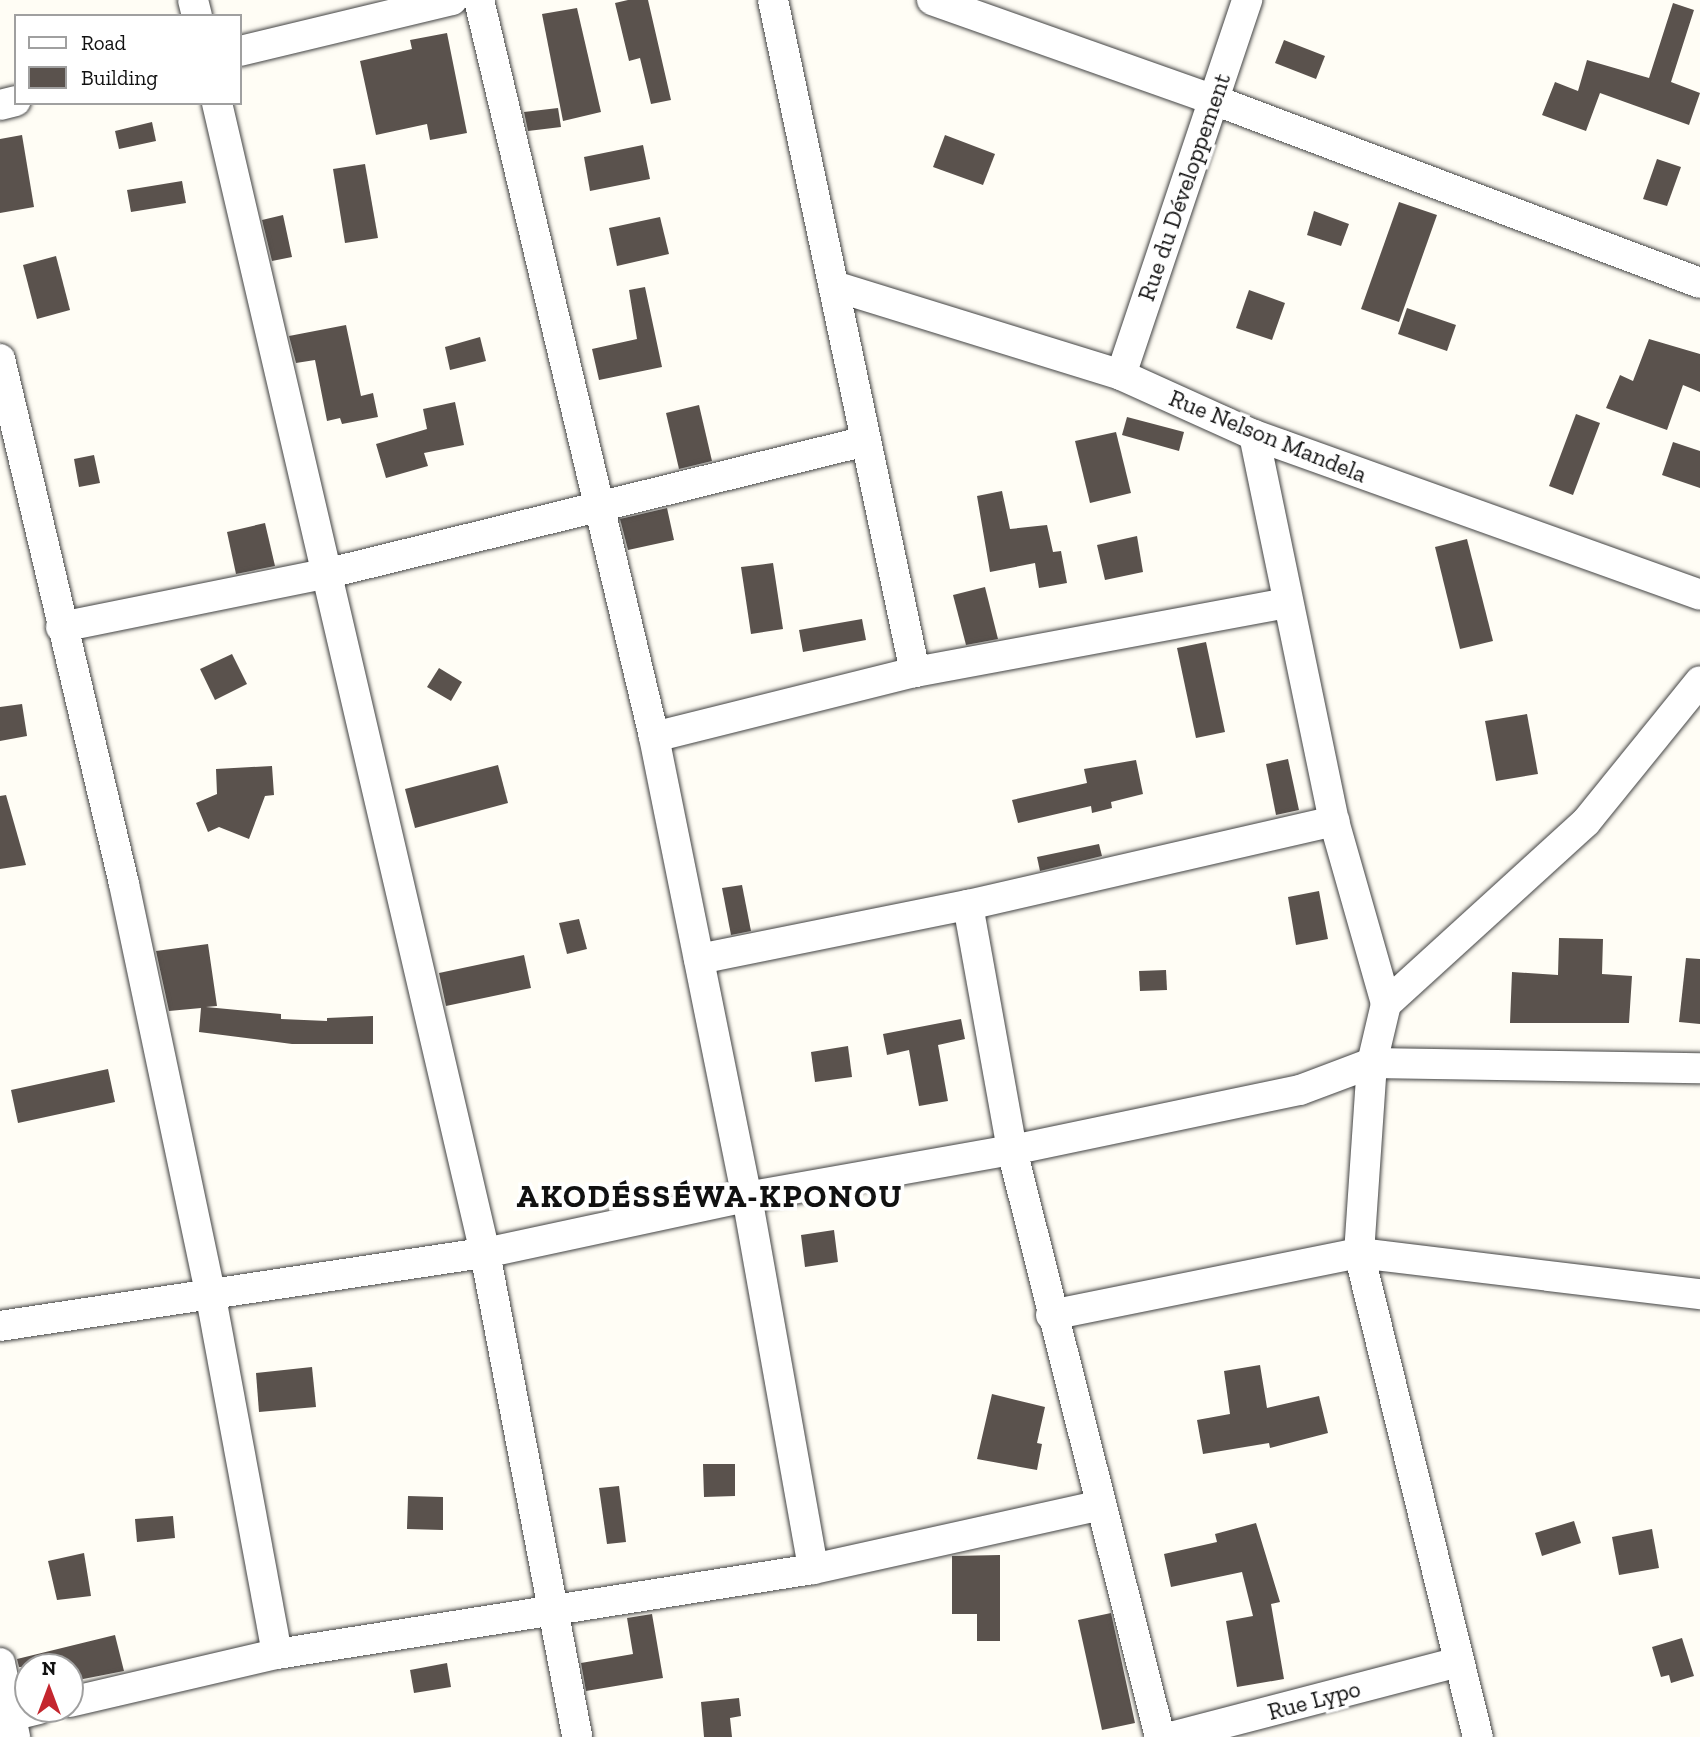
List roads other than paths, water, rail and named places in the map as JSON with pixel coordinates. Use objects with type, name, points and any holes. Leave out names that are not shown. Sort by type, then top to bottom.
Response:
[{"type":"street","points":[[242,51],[452,0]]},
{"type":"street","points":[[479,0],[596,507],[654,737],[747,1197],[813,1569]]},
{"type":"street","points":[[773,0],[915,672]]},
{"type":"street","points":[[932,0],[1214,100],[1700,283]]},
{"type":"street","name":"Rue du Développement","points":[[1121,374],[1247,0]]},
{"type":"street","points":[[217,105],[485,1254],[577,1737]]},
{"type":"street","name":"Rue Nelson Mandela","points":[[834,286],[1121,374],[1254,435],[1700,595]]},
{"type":"street","points":[[0,359],[61,627],[124,884],[210,1292],[277,1654]]},
{"type":"street","points":[[1254,435],[1286,603],[1334,821],[1386,1004],[1372,1063],[1359,1253],[1478,1737]]},
{"type":"street","points":[[61,627],[325,574],[866,442]]},
{"type":"street","points":[[654,737],[915,672],[1286,603]]},
{"type":"street","points":[[1386,1004],[1586,822],[1700,681]]},
{"type":"street","points":[[699,959],[968,905],[1334,821]]},
{"type":"street","points":[[968,905],[1012,1150],[1051,1315],[1160,1737]]},
{"type":"street","points":[[0,1326],[210,1292],[485,1254],[747,1197],[1012,1150],[1300,1090],[1372,1063],[1700,1068]]},
{"type":"street","points":[[1051,1315],[1359,1253],[1700,1294]]},
{"type":"street","points":[[84,1699],[277,1654],[552,1608],[813,1569],[1101,1505]]},
{"type":"street","name":"Rue Lypo","points":[[1171,1737],[1458,1662]]},
{"type":"street","points":[[0,1663],[14,1700]]},
{"type":"district","name":"AKODÉSSÉWA-KPONOU","points":[[710,1196]]}]
